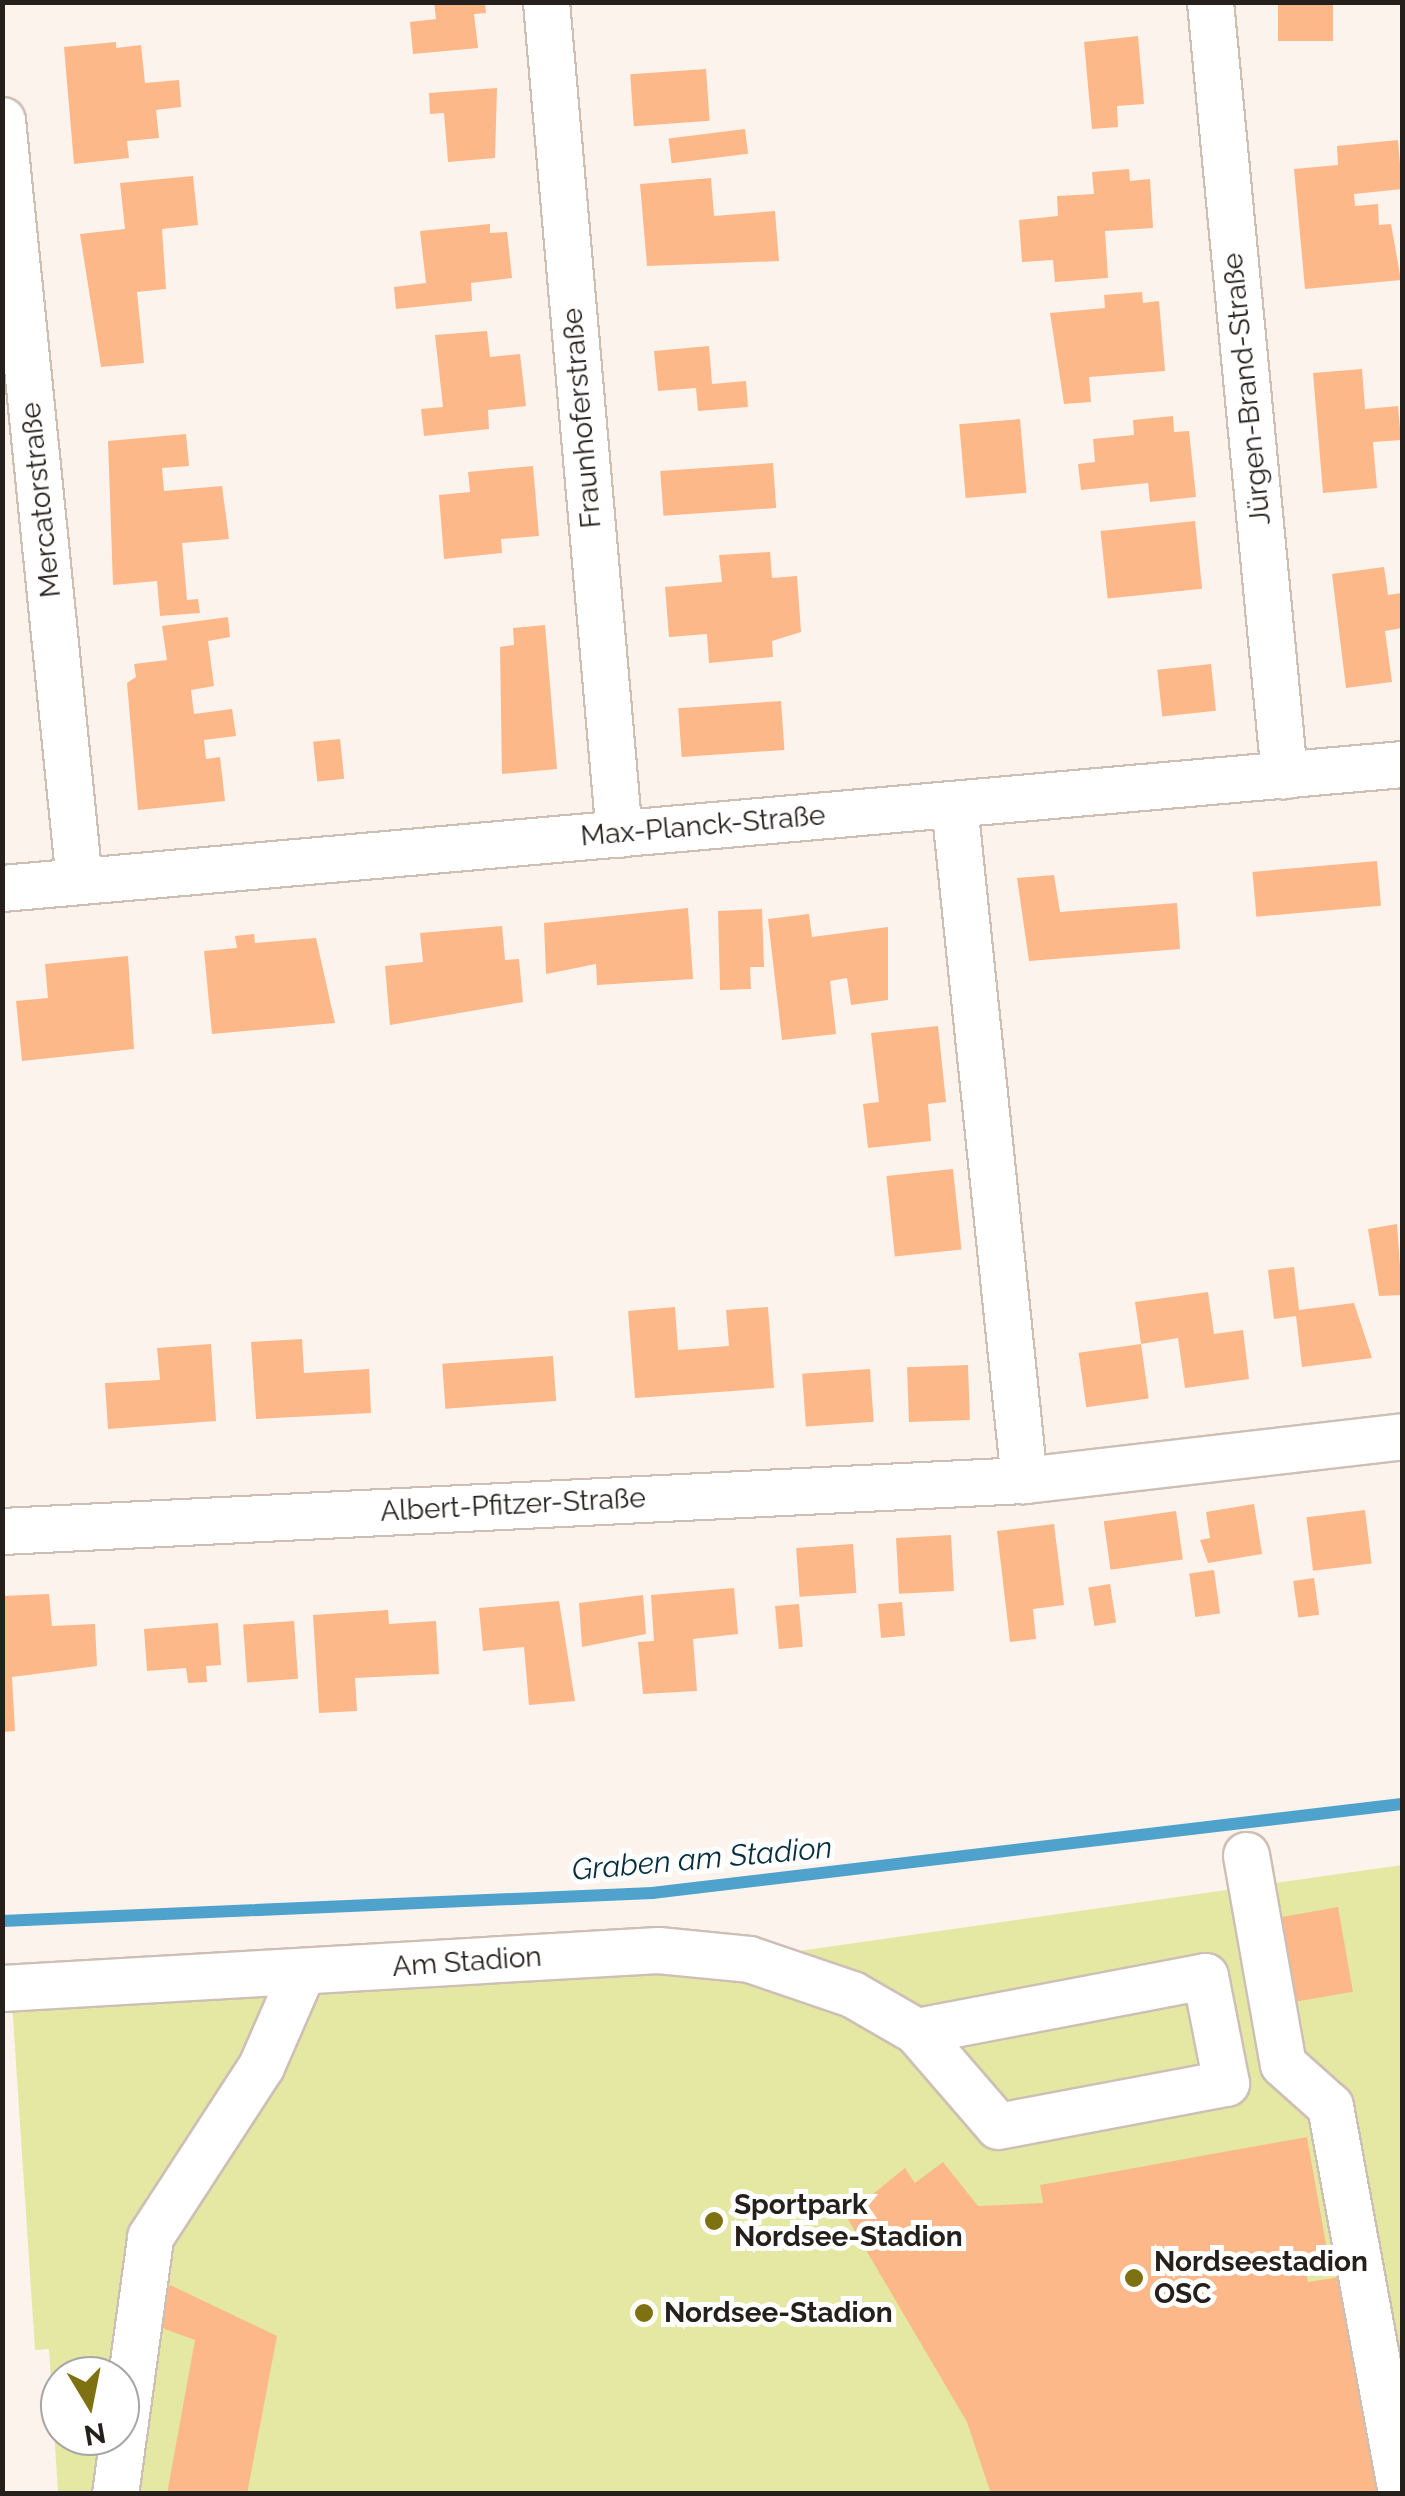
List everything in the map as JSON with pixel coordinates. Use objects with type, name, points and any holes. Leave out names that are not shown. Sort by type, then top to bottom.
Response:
[{"type":"street","name":"Fraunhoferstraße","points":[[546,2],[619,834]]},
{"type":"street","name":"Jürgen-Brand-Straße","points":[[1210,2],[1284,775]]},
{"type":"street","name":"Mercatorstraße","points":[[2,120],[79,881]]},
{"type":"street","name":"Max-Planck-Straße","points":[[2,888],[1402,764]]},
{"type":"street","points":[[954,804],[1024,1480]]},
{"type":"street","name":"Albert-Pfitzer-Straße","points":[[2,1530],[1024,1480],[1402,1436]]},
{"type":"street","points":[[1246,1854],[1284,2064],[1330,2106],[1401,2494]]},
{"type":"street","name":"Am Stadion","points":[[2,1988],[658,1950],[749,1960],[852,1994],[916,2031],[998,2126],[1226,2083],[1205,1976],[916,2031]]},
{"type":"street","points":[[115,2494],[150,2237],[261,2066],[302,1972]]},
{"type":"green space","name":"Sportpark Nordsee-Stadion","points":[[1402,1865],[1402,2493],[58,2493],[56,2456],[140,2456],[140,2356],[49,2356],[49,2349],[35,2350],[12,2002],[651,1972]]},
{"type":"building","points":[[434,2],[485,2],[486,13],[474,14],[478,48],[413,54],[410,22],[436,19]]},
{"type":"building","points":[[1278,2],[1333,2],[1333,41],[1278,41]]},
{"type":"building","points":[[1138,36],[1144,104],[1117,106],[1118,127],[1092,129],[1084,42]]},
{"type":"building","points":[[116,42],[116,48],[141,45],[145,83],[179,80],[181,107],[156,110],[159,138],[127,141],[129,158],[74,164],[64,47]]},
{"type":"building","points":[[706,69],[710,121],[634,126],[630,74]]},
{"type":"building","points":[[497,88],[495,158],[448,162],[444,113],[430,114],[429,93]]},
{"type":"building","points":[[745,129],[748,154],[672,163],[669,138]]},
{"type":"building","points":[[1398,140],[1402,189],[1354,194],[1355,206],[1378,204],[1379,225],[1391,224],[1401,280],[1305,289],[1294,169],[1338,165],[1337,146]]},
{"type":"building","points":[[1129,169],[1130,181],[1150,179],[1153,228],[1105,231],[1108,278],[1055,282],[1053,260],[1022,262],[1019,220],[1058,216],[1057,196],[1094,194],[1092,172]]},
{"type":"building","points":[[193,176],[198,225],[162,229],[166,289],[137,292],[144,363],[101,367],[80,234],[125,229],[120,183]]},
{"type":"building","points":[[711,178],[714,216],[775,211],[779,261],[647,266],[640,184]]},
{"type":"building","points":[[490,224],[490,233],[507,232],[512,278],[471,283],[472,301],[396,309],[394,287],[426,283],[420,231]]},
{"type":"building","points":[[1142,292],[1143,303],[1159,301],[1165,371],[1089,377],[1091,402],[1064,404],[1050,313],[1105,308],[1104,295]]},
{"type":"building","points":[[487,331],[490,357],[520,354],[526,406],[488,410],[489,429],[424,436],[421,409],[443,407],[435,335]]},
{"type":"building","points":[[709,346],[712,384],[746,381],[748,407],[698,411],[696,388],[658,391],[654,351]]},
{"type":"building","points":[[1362,369],[1365,409],[1398,406],[1401,440],[1373,442],[1377,488],[1323,493],[1313,373]]},
{"type":"building","points":[[1173,416],[1174,432],[1189,431],[1196,497],[1150,502],[1148,483],[1081,490],[1078,464],[1095,462],[1093,439],[1134,435],[1133,420]]},
{"type":"building","points":[[1020,419],[1026,493],[966,498],[959,424]]},
{"type":"building","points":[[186,434],[189,466],[162,468],[164,491],[222,486],[229,539],[182,543],[187,600],[198,599],[200,613],[160,616],[157,581],[113,585],[108,441]]},
{"type":"building","points":[[773,463],[776,508],[663,516],[660,471]]},
{"type":"building","points":[[533,466],[539,536],[501,539],[502,553],[444,559],[439,495],[470,492],[468,472]]},
{"type":"building","points":[[1195,521],[1202,589],[1108,599],[1101,531]]},
{"type":"building","points":[[770,552],[772,578],[797,576],[801,632],[772,641],[773,657],[709,663],[707,634],[669,637],[665,587],[722,582],[719,555]]},
{"type":"building","points":[[1384,567],[1388,595],[1402,593],[1402,628],[1385,631],[1392,682],[1346,688],[1332,574]]},
{"type":"building","points":[[228,617],[230,637],[208,641],[214,686],[191,690],[194,714],[232,709],[236,736],[204,740],[206,759],[220,757],[225,801],[138,810],[127,683],[136,677],[134,664],[167,660],[162,626]]},
{"type":"building","points":[[545,625],[557,769],[502,774],[500,647],[514,645],[513,628]]},
{"type":"building","points":[[1211,664],[1216,711],[1162,716],[1157,670]]},
{"type":"building","points":[[781,701],[784,750],[682,757],[678,708]]},
{"type":"building","points":[[340,739],[344,779],[317,782],[313,742]]},
{"type":"building","points":[[1377,861],[1381,906],[1256,917],[1252,872]]},
{"type":"building","points":[[1054,875],[1060,912],[1177,903],[1180,949],[1029,961],[1017,878]]},
{"type":"building","points":[[688,908],[693,979],[597,985],[596,964],[546,974],[544,923]]},
{"type":"building","points":[[762,909],[764,967],[750,967],[751,989],[720,990],[718,911]]},
{"type":"building","points":[[809,914],[812,937],[888,927],[888,1000],[851,1005],[847,978],[830,981],[836,1034],[782,1040],[768,919]]},
{"type":"building","points":[[502,926],[505,960],[519,959],[523,1002],[390,1025],[385,966],[423,962],[420,933]]},
{"type":"building","points":[[254,934],[255,943],[316,938],[335,1023],[212,1034],[204,951],[237,948],[235,936]]},
{"type":"building","points":[[128,956],[134,1049],[22,1061],[16,1001],[48,998],[45,964]]},
{"type":"building","points":[[938,1026],[946,1102],[928,1104],[931,1141],[868,1148],[863,1104],[879,1102],[871,1033]]},
{"type":"building","points":[[953,1169],[961,1250],[895,1257],[886,1176]]},
{"type":"building","points":[[1397,1224],[1402,1295],[1379,1296],[1368,1229]]},
{"type":"building","points":[[1294,1267],[1299,1310],[1354,1303],[1372,1358],[1302,1367],[1296,1316],[1274,1319],[1268,1270]]},
{"type":"building","points":[[1208,1292],[1214,1334],[1243,1330],[1249,1379],[1185,1388],[1178,1338],[1141,1344],[1135,1302]]},
{"type":"building","points":[[675,1307],[678,1350],[729,1346],[726,1310],[768,1307],[774,1388],[635,1398],[628,1311]]},
{"type":"building","points":[[302,1339],[304,1373],[369,1369],[371,1413],[256,1419],[251,1342]]},
{"type":"building","points":[[211,1344],[216,1421],[108,1429],[105,1383],[160,1380],[157,1348]]},
{"type":"building","points":[[1141,1344],[1149,1398],[1086,1407],[1079,1353]]},
{"type":"building","points":[[553,1356],[556,1401],[445,1409],[442,1364]]},
{"type":"building","points":[[968,1365],[970,1420],[909,1422],[907,1367]]},
{"type":"building","points":[[870,1369],[874,1422],[806,1427],[802,1374]]},
{"type":"building","points":[[1254,1504],[1262,1554],[1208,1563],[1200,1540],[1210,1538],[1206,1512]]},
{"type":"building","points":[[1365,1510],[1372,1564],[1313,1571],[1306,1517]]},
{"type":"building","points":[[1176,1511],[1183,1560],[1111,1570],[1104,1521]]},
{"type":"building","points":[[1054,1524],[1064,1605],[1033,1609],[1036,1639],[1010,1642],[997,1531]]},
{"type":"building","points":[[951,1535],[954,1591],[899,1594],[896,1538]]},
{"type":"building","points":[[853,1544],[856,1593],[800,1597],[796,1548]]},
{"type":"building","points":[[1214,1570],[1220,1614],[1195,1617],[1189,1573]]},
{"type":"building","points":[[1314,1578],[1319,1615],[1298,1618],[1293,1581]]},
{"type":"building","points":[[1110,1584],[1116,1623],[1094,1626],[1088,1587]]},
{"type":"building","points":[[734,1588],[738,1634],[693,1639],[697,1691],[643,1694],[638,1642],[654,1641],[651,1595]]},
{"type":"building","points":[[49,1594],[52,1626],[95,1624],[97,1666],[12,1677],[15,1731],[2,1732],[2,1596]]},
{"type":"building","points":[[643,1595],[646,1634],[582,1647],[579,1603]]},
{"type":"building","points":[[559,1601],[575,1701],[529,1705],[524,1647],[483,1651],[479,1608]]},
{"type":"building","points":[[902,1602],[905,1636],[881,1638],[878,1604]]},
{"type":"building","points":[[799,1604],[803,1647],[779,1649],[775,1606]]},
{"type":"building","points":[[388,1610],[389,1624],[436,1621],[439,1674],[355,1678],[357,1711],[319,1713],[313,1615]]},
{"type":"building","points":[[294,1621],[298,1679],[247,1682],[243,1625]]},
{"type":"building","points":[[218,1623],[221,1665],[206,1666],[207,1682],[188,1683],[186,1668],[147,1671],[144,1629]]},
{"type":"building","points":[[1338,1907],[1353,1992],[1294,2002],[1279,1917]]},
{"type":"building","points":[[1307,2137],[1327,2250],[1303,2254],[1308,2282],[1340,2277],[1379,2494],[991,2494],[967,2422],[846,2216],[905,2168],[915,2183],[943,2162],[978,2206],[1043,2203],[1040,2185]]},
{"type":"building","points":[[170,2285],[277,2336],[247,2494],[167,2494],[195,2340],[154,2325]]},
{"type":"waterway","name":"Graben am Stadion","points":[[2,1921],[652,1893],[1402,1804]]},
{"type":"place","name":"Sportpark Nordsee-Stadion","points":[[714,2221]]},
{"type":"place","name":"Nordseestadion OSC","points":[[1134,2278]]},
{"type":"place","name":"Nordsee-Stadion","points":[[644,2313]]}]
